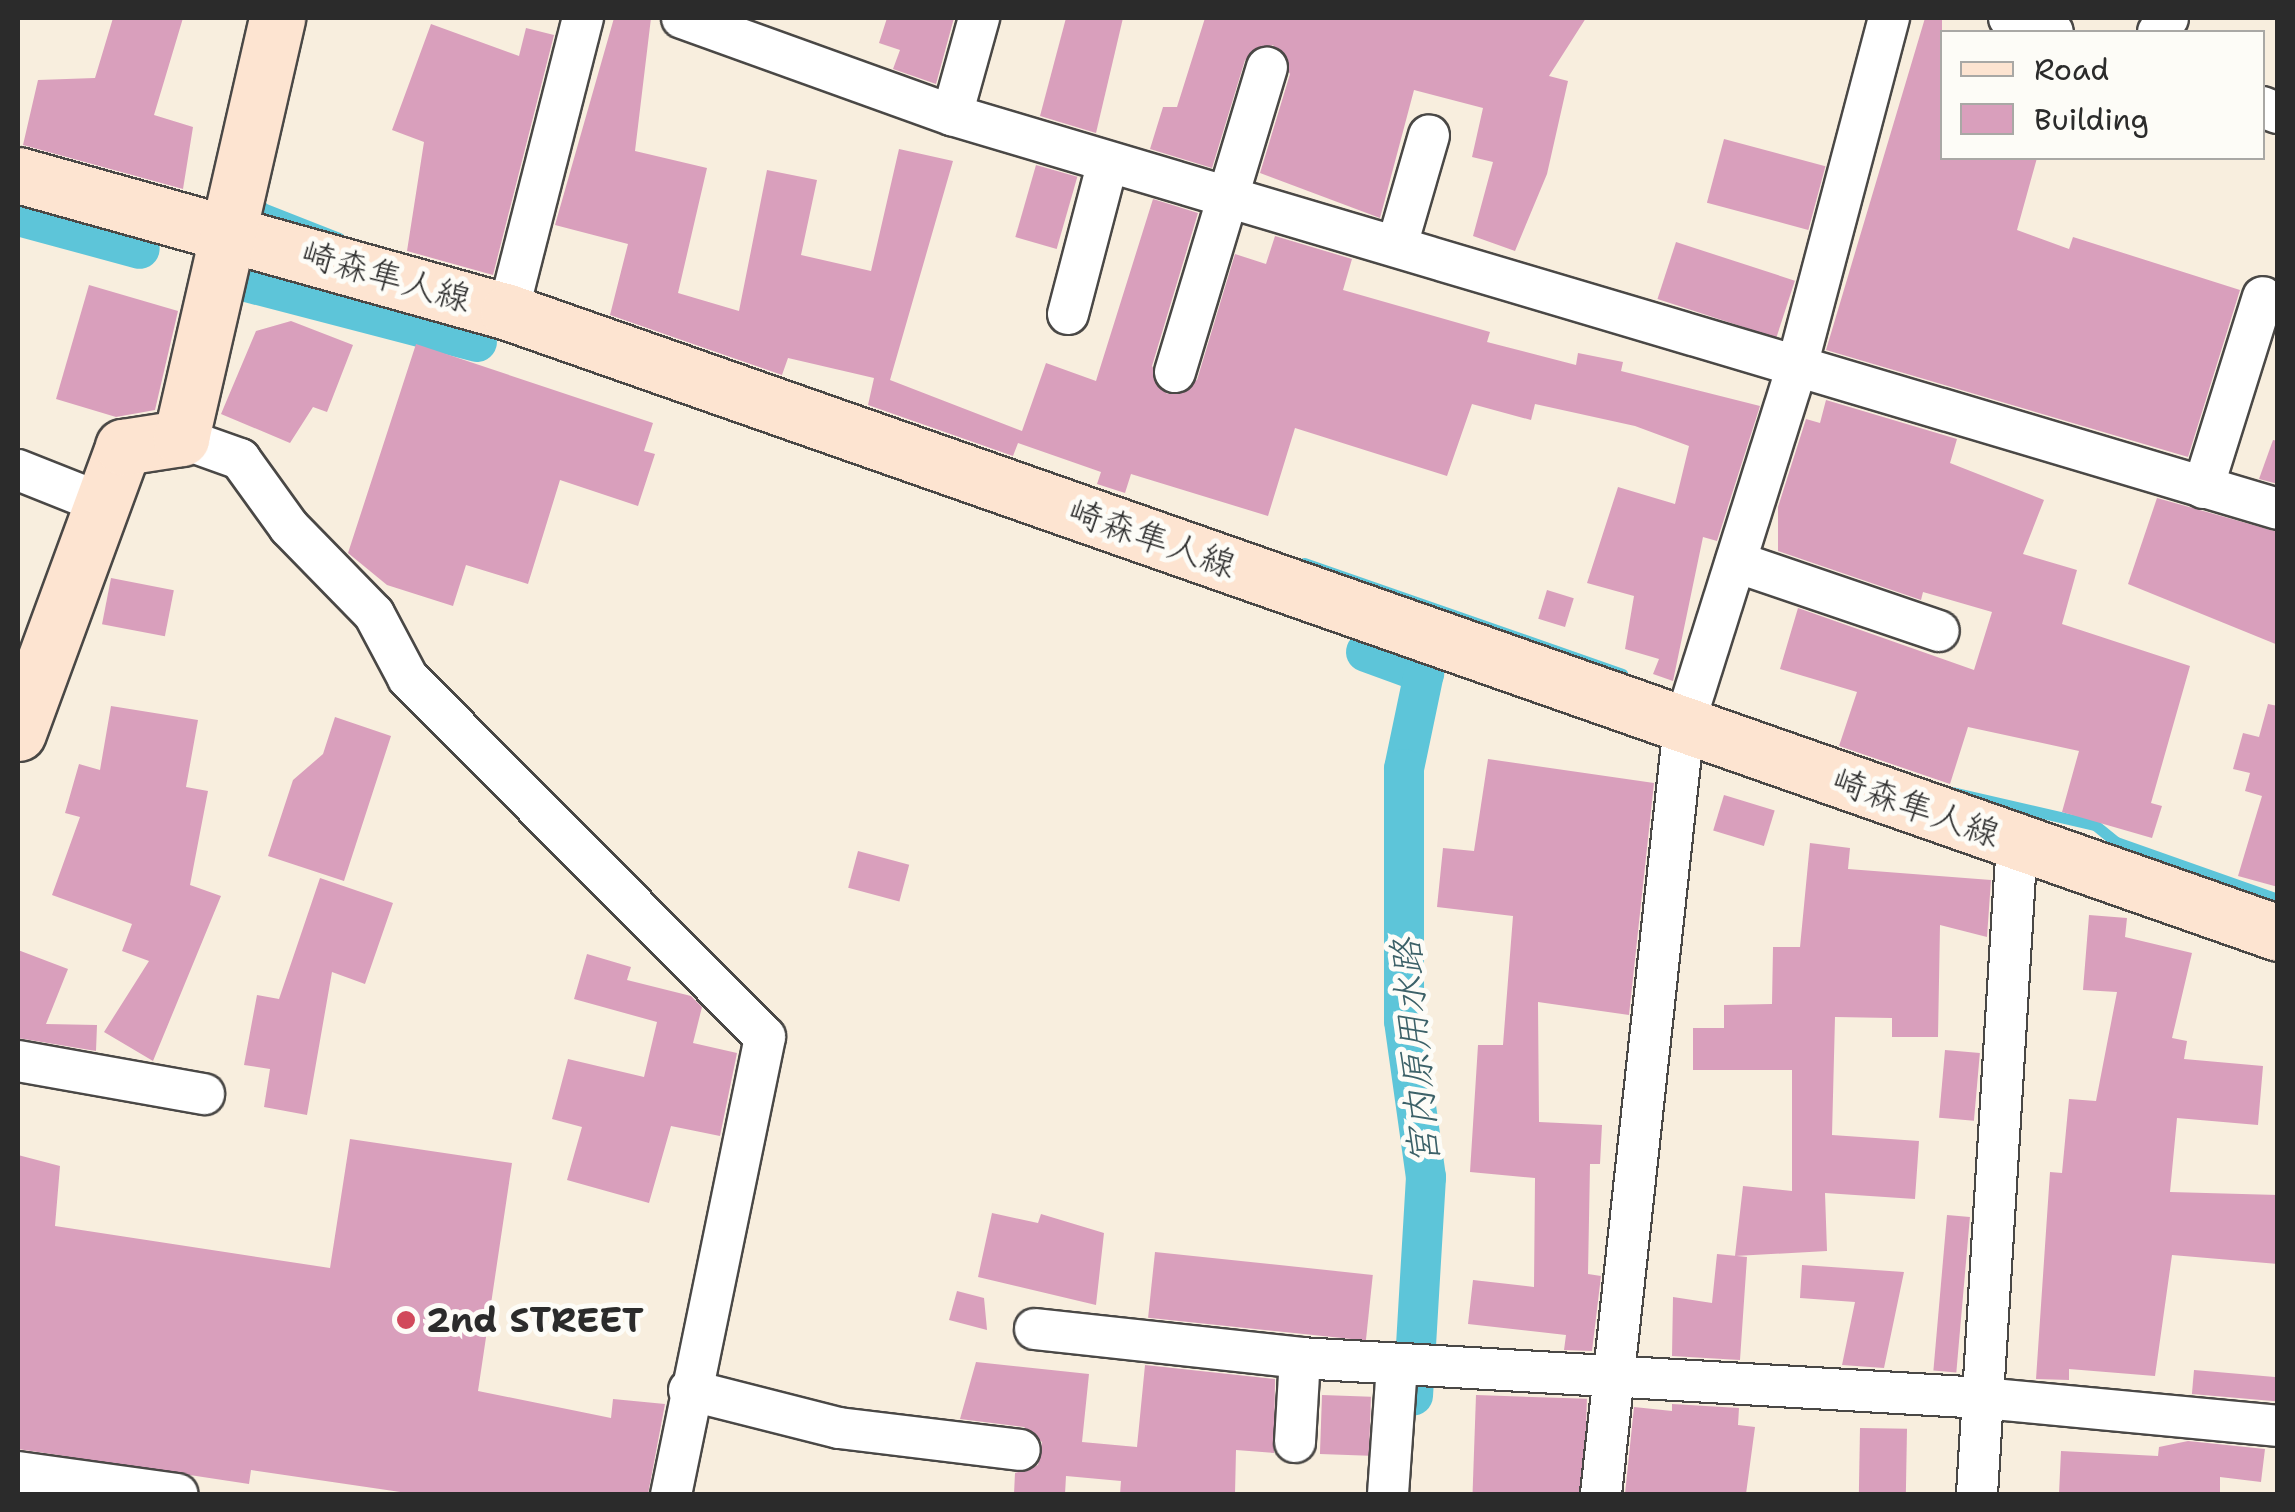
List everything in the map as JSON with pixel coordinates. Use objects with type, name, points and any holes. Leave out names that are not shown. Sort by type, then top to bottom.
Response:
[{"type":"main road","points":[[18,733],[124,446],[180,438],[232,232],[277,18]]},
{"type":"main road","name":"崎森隼人線","points":[[18,175],[508,312],[2278,933]]},
{"type":"street","points":[[508,312],[583,18]]},
{"type":"street","points":[[682,18],[952,115],[1230,199],[1398,242],[1796,370],[2278,509]]},
{"type":"street","points":[[952,115],[979,18]]},
{"type":"street","points":[[1601,1494],[1684,726],[1796,370],[1890,18]]},
{"type":"street","points":[[2009,18],[2047,30]]},
{"type":"street","points":[[1176,372],[1267,68]]},
{"type":"street","points":[[1398,242],[1428,135]]},
{"type":"street","points":[[1068,314],[1108,162]]},
{"type":"street","points":[[2204,488],[2263,298]]},
{"type":"street","points":[[180,438],[240,459],[289,527],[374,614],[408,678],[765,1037],[689,1390],[671,1494]]},
{"type":"street","points":[[18,470],[101,503]]},
{"type":"street","points":[[1736,562],[1939,631]]},
{"type":"street","points":[[1977,1494],[2017,842]]},
{"type":"street","points":[[18,1061],[204,1094]]},
{"type":"street","points":[[1035,1329],[1300,1358],[1984,1398],[2278,1426]]},
{"type":"street","points":[[1294,1442],[1300,1358]]},
{"type":"street","points":[[1388,1494],[1397,1364]]},
{"type":"street","points":[[689,1390],[839,1428],[1020,1450]]},
{"type":"street","points":[[18,1472],[177,1494]]},
{"type":"building","points":[[113,18],[183,18],[154,115],[193,127],[183,189],[23,145],[38,80],[95,78]]},
{"type":"building","points":[[614,18],[651,18],[635,151],[707,168],[678,293],[739,311],[767,170],[817,180],[801,255],[871,271],[899,149],[953,161],[890,380],[1022,431],[1046,363],[1096,381],[1153,199],[1198,213],[1152,366],[1167,394],[1197,380],[1235,254],[1266,264],[1275,236],[1352,259],[1343,290],[1490,332],[1487,342],[1576,365],[1578,353],[1623,362],[1621,371],[1760,406],[1717,541],[1703,537],[1673,681],[1653,674],[1659,659],[1625,649],[1634,596],[1587,583],[1618,487],[1675,504],[1689,446],[1635,426],[1535,404],[1531,420],[1472,404],[1447,476],[1295,428],[1268,516],[1131,474],[1125,493],[1097,484],[1101,472],[1018,443],[1013,456],[868,405],[874,378],[788,358],[782,375],[610,315],[628,244],[555,225]]},
{"type":"building","points":[[887,18],[954,18],[936,84],[893,69],[900,50],[879,43]]},
{"type":"building","points":[[1066,18],[1123,18],[1096,133],[1040,116]]},
{"type":"building","points":[[1205,18],[1586,18],[1549,76],[1568,81],[1547,174],[1515,251],[1473,236],[1493,162],[1472,157],[1483,108],[1414,90],[1380,218],[1260,173],[1290,74],[1273,45],[1245,60],[1212,168],[1150,149],[1163,107],[1177,107]]},
{"type":"building","points":[[1925,18],[1942,18],[1940,160],[2036,160],[2017,230],[2069,249],[2073,237],[2240,290],[2188,457],[1826,350]]},
{"type":"building","points":[[431,24],[519,56],[526,28],[554,35],[493,275],[407,251],[424,142],[392,130]]},
{"type":"building","points":[[1724,139],[1825,166],[1808,230],[1707,203]]},
{"type":"building","points":[[1036,165],[1077,177],[1057,249],[1015,237]]},
{"type":"building","points":[[1676,242],[1795,281],[1776,338],[1657,299]]},
{"type":"building","points":[[89,285],[178,311],[155,410],[116,417],[56,399]]},
{"type":"building","points":[[291,321],[353,345],[327,412],[313,407],[290,443],[221,414],[256,331]]},
{"type":"building","points":[[416,344],[653,423],[644,451],[655,454],[638,506],[560,480],[528,584],[466,565],[453,606],[387,585],[348,553]]},
{"type":"building","points":[[1826,400],[1957,439],[1950,463],[2044,500],[2023,554],[2077,570],[2062,624],[2190,666],[2151,803],[2162,806],[2152,838],[2062,812],[2079,751],[1968,727],[1950,784],[1839,746],[1857,692],[1780,669],[1798,608],[1974,670],[1992,612],[1923,592],[1921,600],[1778,551],[1778,507],[1806,419],[1820,423]]},
{"type":"building","points":[[2273,440],[2278,441],[2278,484],[2259,479]]},
{"type":"building","points":[[2157,498],[2278,532],[2278,645],[2128,584]]},
{"type":"building","points":[[111,578],[174,590],[165,636],[102,624]]},
{"type":"building","points":[[1547,590],[1574,598],[1565,627],[1538,619]]},
{"type":"building","points":[[2268,704],[2278,706],[2278,887],[2238,876],[2262,796],[2245,791],[2250,773],[2233,769],[2243,733],[2259,737]]},
{"type":"building","points":[[111,706],[198,720],[186,787],[208,791],[190,885],[221,896],[153,1061],[104,1032],[149,961],[122,951],[132,924],[52,895],[80,817],[65,813],[79,764],[100,770]]},
{"type":"building","points":[[335,717],[391,736],[344,881],[268,856],[293,780],[323,754]]},
{"type":"building","points":[[1488,759],[1654,783],[1629,1015],[1538,1002],[1539,1122],[1602,1125],[1600,1164],[1590,1164],[1588,1274],[1601,1276],[1592,1351],[1564,1350],[1566,1335],[1468,1324],[1473,1280],[1534,1287],[1535,1178],[1470,1172],[1478,1045],[1503,1045],[1513,916],[1437,907],[1443,848],[1474,851]]},
{"type":"building","points":[[1724,795],[1775,810],[1764,846],[1713,830]]},
{"type":"building","points":[[1810,843],[1850,848],[1848,869],[1991,880],[1987,937],[1940,925],[1938,1037],[1892,1037],[1892,1018],[1835,1017],[1832,1135],[1919,1141],[1915,1199],[1825,1193],[1827,1251],[1735,1256],[1743,1186],[1792,1191],[1792,1070],[1693,1070],[1693,1028],[1724,1028],[1724,1005],[1772,1004],[1773,947],[1800,947]]},
{"type":"building","points":[[858,851],[909,865],[899,901],[848,888]]},
{"type":"building","points":[[320,878],[393,903],[365,984],[332,972],[307,1115],[264,1107],[270,1069],[244,1065],[257,995],[279,999]]},
{"type":"building","points":[[2089,915],[2127,918],[2125,937],[2192,953],[2172,1038],[2187,1041],[2184,1059],[2263,1066],[2258,1125],[2177,1118],[2170,1192],[2278,1195],[2278,1264],[2172,1255],[2155,1376],[2069,1369],[2069,1380],[2036,1379],[2050,1172],[2062,1173],[2069,1099],[2096,1101],[2117,992],[2083,990]]},
{"type":"building","points":[[18,950],[68,969],[46,1024],[97,1025],[96,1051],[18,1038]]},
{"type":"building","points":[[587,954],[631,967],[627,980],[691,996],[702,1007],[693,1043],[737,1053],[720,1136],[671,1126],[649,1203],[567,1180],[582,1127],[552,1119],[568,1059],[644,1077],[657,1022],[574,999]]},
{"type":"building","points":[[1945,1050],[1980,1053],[1974,1121],[1939,1118]]},
{"type":"building","points":[[350,1139],[512,1163],[478,1391],[611,1418],[613,1399],[665,1404],[648,1494],[414,1494],[251,1470],[249,1484],[18,1449],[18,1155],[60,1166],[55,1226],[330,1268]]},
{"type":"building","points":[[992,1213],[1038,1223],[1041,1214],[1104,1233],[1096,1305],[978,1277]]},
{"type":"building","points":[[1947,1215],[1970,1217],[1956,1372],[1933,1370]]},
{"type":"building","points":[[1155,1252],[1373,1275],[1366,1341],[1148,1318]]},
{"type":"building","points":[[1717,1254],[1747,1257],[1740,1360],[1672,1356],[1673,1297],[1712,1303]]},
{"type":"building","points":[[1802,1265],[1904,1272],[1884,1368],[1842,1365],[1855,1302],[1800,1298]]},
{"type":"building","points":[[957,1291],[984,1298],[987,1330],[949,1320]]},
{"type":"building","points":[[976,1362],[1089,1374],[1082,1442],[1137,1447],[1145,1365],[1275,1379],[1274,1453],[1236,1450],[1235,1494],[1120,1494],[1121,1481],[1066,1476],[1065,1494],[1014,1494],[1015,1473],[1038,1465],[1042,1442],[1024,1427],[960,1419]]},
{"type":"building","points":[[2194,1370],[2278,1377],[2276,1401],[2192,1394]]},
{"type":"building","points":[[1322,1395],[1371,1397],[1369,1456],[1320,1454]]},
{"type":"building","points":[[1476,1395],[1587,1399],[1584,1494],[1473,1494]]},
{"type":"building","points":[[1672,1404],[1739,1408],[1738,1425],[1755,1427],[1746,1494],[1625,1494],[1634,1407],[1672,1411]]},
{"type":"building","points":[[1860,1428],[1907,1429],[1906,1494],[1859,1494]]},
{"type":"building","points":[[2188,1441],[2265,1449],[2261,1482],[2220,1477],[2220,1494],[2059,1494],[2061,1451],[2158,1456],[2159,1447]]},
{"type":"waterway","points":[[254,196],[263,208],[339,238]]},
{"type":"waterway","name":"宮内原用水路","points":[[18,216],[140,249]]},
{"type":"waterway","name":"宮内原用水路","points":[[235,279],[477,342]]},
{"type":"waterway","points":[[1304,563],[1622,674]]},
{"type":"waterway","name":"宮内原用水路","points":[[1366,652],[1424,673],[1404,769],[1404,1021],[1426,1177],[1413,1396]]},
{"type":"waterway","points":[[1952,792],[2095,825],[2116,842],[2278,899]]},
{"type":"place","name":"2nd STREET","points":[[406,1320]]}]
